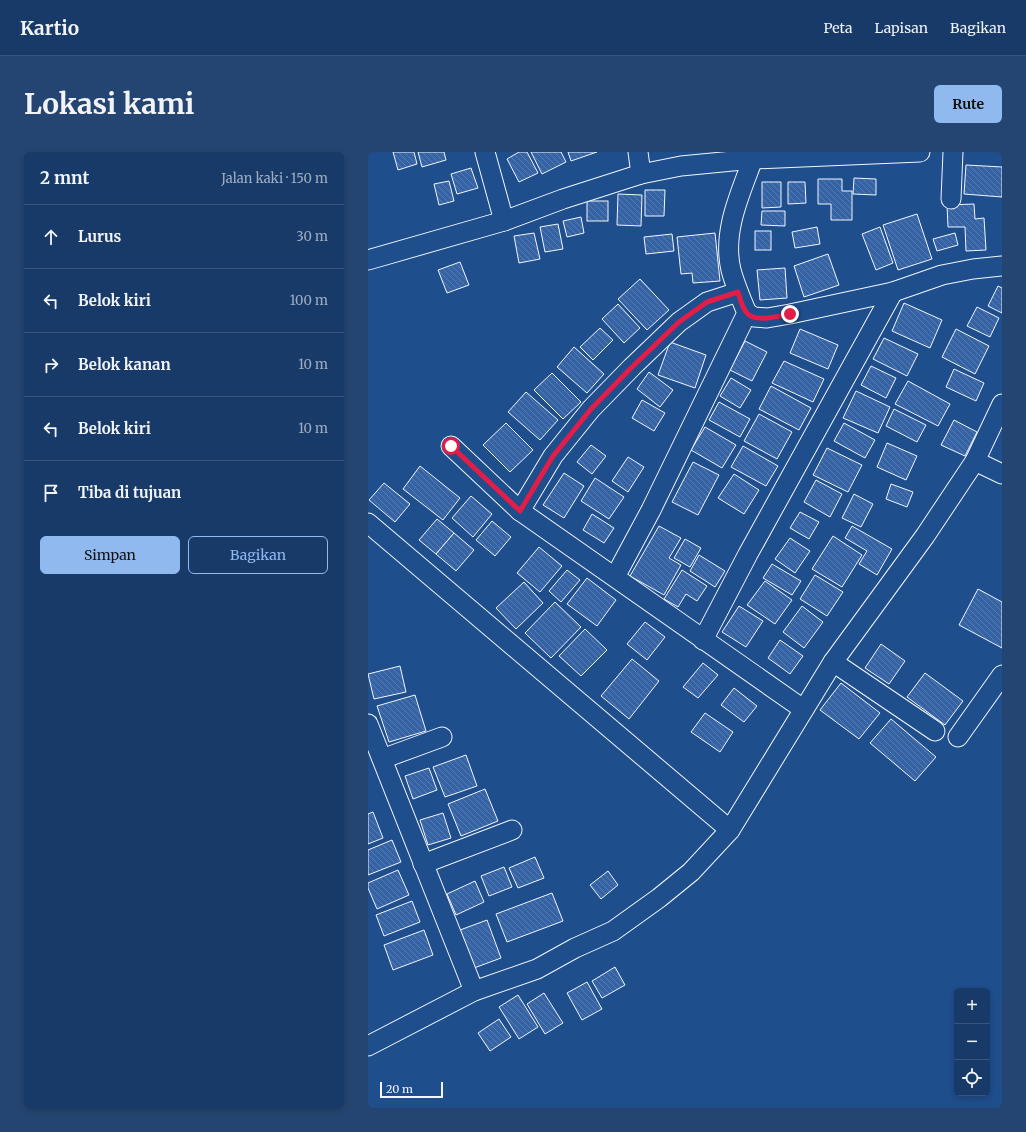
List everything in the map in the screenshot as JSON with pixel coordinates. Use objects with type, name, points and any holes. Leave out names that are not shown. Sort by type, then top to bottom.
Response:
[{"type":"street","points":[[485,152],[504,221]]},
{"type":"street","points":[[638,152],[641,174]]},
{"type":"street","points":[[368,260],[504,221],[563,199],[641,174],[753,156],[920,152]]},
{"type":"street","points":[[951,199],[954,152]]},
{"type":"street","points":[[753,156],[736,205],[729,235],[728,250],[731,268],[738,292],[747,313],[754,317],[767,318],[893,292],[942,275],[973,269],[1002,266]]},
{"type":"street","points":[[520,511],[553,456],[591,409],[632,367],[679,322],[707,302],[738,292]]},
{"type":"street","points":[[703,640],[748,554],[893,292]]},
{"type":"street","points":[[615,577],[651,510],[747,313]]},
{"type":"street","points":[[368,1046],[474,991],[537,969],[575,948],[613,930],[659,898],[691,872],[730,830],[833,662],[925,536],[975,461],[1002,404]]},
{"type":"street","points":[[451,446],[520,511],[803,709]]},
{"type":"street","points":[[975,461],[1002,474]]},
{"type":"street","points":[[368,523],[730,830]]},
{"type":"street","points":[[833,662],[935,731]]},
{"type":"street","points":[[958,737],[1002,675]]},
{"type":"street","points":[[368,724],[474,991]]},
{"type":"street","points":[[382,759],[442,737]]},
{"type":"street","points":[[424,864],[512,830]]},
{"type":"building","points":[[393,152],[414,152],[417,164],[398,170]]},
{"type":"building","points":[[418,152],[444,152],[446,160],[422,167]]},
{"type":"building","points":[[519,152],[527,152],[538,173],[519,182],[507,159]]},
{"type":"building","points":[[531,152],[561,152],[566,162],[542,174]]},
{"type":"building","points":[[568,152],[597,152],[571,161]]},
{"type":"building","points":[[966,165],[1002,167],[1002,197],[964,194]]},
{"type":"building","points":[[471,168],[478,188],[457,194],[451,174]]},
{"type":"building","points":[[854,178],[876,179],[876,195],[853,194]]},
{"type":"building","points":[[818,179],[842,179],[842,191],[852,191],[852,220],[831,220],[831,204],[818,204]]},
{"type":"building","points":[[449,181],[454,201],[439,205],[434,184]]},
{"type":"building","points":[[762,182],[781,182],[781,207],[762,208]]},
{"type":"building","points":[[788,182],[805,182],[806,203],[788,204]]},
{"type":"building","points":[[645,190],[665,190],[664,216],[645,216]]},
{"type":"building","points":[[618,194],[642,195],[641,226],[617,225]]},
{"type":"building","points":[[587,201],[608,201],[608,221],[587,221]]},
{"type":"building","points":[[974,204],[975,219],[984,218],[986,250],[966,251],[965,227],[948,227],[947,205]]},
{"type":"building","points":[[762,211],[785,211],[785,226],[761,225]]},
{"type":"building","points":[[917,214],[932,259],[898,270],[883,225]]},
{"type":"building","points":[[581,217],[584,233],[567,237],[563,221]]},
{"type":"building","points":[[558,224],[563,249],[545,252],[540,227]]},
{"type":"building","points":[[817,227],[820,244],[795,248],[792,232]]},
{"type":"building","points":[[880,227],[893,263],[876,270],[862,234]]},
{"type":"building","points":[[755,231],[771,231],[771,250],[755,250]]},
{"type":"building","points":[[534,233],[540,259],[519,263],[514,236]]},
{"type":"building","points":[[715,233],[720,281],[693,283],[692,273],[681,274],[677,237]]},
{"type":"building","points":[[955,233],[958,245],[937,251],[933,239]]},
{"type":"building","points":[[672,234],[674,251],[646,254],[644,237]]},
{"type":"building","points":[[828,254],[839,285],[804,297],[794,266]]},
{"type":"building","points":[[460,262],[469,285],[447,293],[438,270]]},
{"type":"building","points":[[785,268],[787,298],[760,300],[757,270]]},
{"type":"building","points":[[640,279],[669,310],[647,330],[618,299]]},
{"type":"building","points":[[998,286],[1002,288],[1002,313],[988,306]]},
{"type":"building","points":[[904,303],[942,320],[930,348],[892,331]]},
{"type":"building","points":[[618,304],[640,328],[624,343],[602,319]]},
{"type":"building","points":[[977,307],[999,318],[990,337],[967,326]]},
{"type":"building","points":[[600,328],[613,340],[593,360],[580,347]]},
{"type":"building","points":[[800,329],[838,345],[828,369],[790,353]]},
{"type":"building","points":[[956,329],[989,346],[975,374],[942,357]]},
{"type":"building","points":[[884,338],[918,354],[907,376],[873,359]]},
{"type":"building","points":[[745,341],[767,352],[752,381],[730,370]]},
{"type":"building","points":[[670,342],[706,355],[695,388],[658,375]]},
{"type":"building","points":[[574,347],[604,374],[587,393],[557,367]]},
{"type":"building","points":[[784,361],[824,379],[813,402],[772,383]]},
{"type":"building","points":[[871,366],[896,378],[886,398],[861,385]]},
{"type":"building","points":[[954,369],[984,383],[976,401],[946,387]]},
{"type":"building","points":[[649,372],[673,390],[660,407],[637,389]]},
{"type":"building","points":[[552,373],[581,402],[563,419],[534,390]]},
{"type":"building","points":[[731,378],[751,390],[740,408],[720,396]]},
{"type":"building","points":[[908,381],[950,404],[938,426],[895,404]]},
{"type":"building","points":[[771,386],[811,408],[799,430],[759,409]]},
{"type":"building","points":[[856,391],[890,407],[878,433],[843,418]]},
{"type":"building","points":[[526,392],[558,420],[540,440],[508,412]]},
{"type":"building","points":[[642,400],[665,413],[654,431],[632,418]]},
{"type":"building","points":[[719,402],[750,419],[740,437],[709,420]]},
{"type":"building","points":[[894,409],[926,425],[917,442],[886,426]]},
{"type":"building","points":[[759,414],[792,432],[777,459],[744,441]]},
{"type":"building","points":[[954,420],[977,432],[965,456],[941,445]]},
{"type":"building","points":[[506,423],[533,450],[510,472],[483,445]]},
{"type":"building","points":[[844,423],[875,440],[865,458],[834,441]]},
{"type":"building","points":[[705,427],[736,445],[722,468],[691,450]]},
{"type":"building","points":[[887,443],[917,456],[906,480],[877,467]]},
{"type":"building","points":[[591,445],[606,456],[592,474],[577,462]]},
{"type":"building","points":[[743,446],[778,466],[766,486],[731,467]]},
{"type":"building","points":[[827,448],[862,465],[848,492],[813,475]]},
{"type":"building","points":[[628,457],[644,467],[628,492],[612,481]]},
{"type":"building","points":[[693,462],[719,475],[698,515],[672,502]]},
{"type":"building","points":[[420,466],[460,498],[443,520],[403,489]]},
{"type":"building","points":[[564,473],[584,486],[564,518],[543,505]]},
{"type":"building","points":[[734,474],[759,490],[744,514],[718,498]]},
{"type":"building","points":[[595,478],[624,497],[609,519],[581,501]]},
{"type":"building","points":[[816,480],[842,494],[830,517],[804,502]]},
{"type":"building","points":[[384,483],[410,504],[395,522],[369,500]]},
{"type":"building","points":[[891,484],[913,492],[907,507],[886,499]]},
{"type":"building","points":[[854,494],[873,504],[861,527],[842,518]]},
{"type":"building","points":[[471,496],[492,514],[473,537],[452,518]]},
{"type":"building","points":[[800,512],[819,522],[809,539],[790,528]]},
{"type":"building","points":[[592,514],[614,528],[604,543],[583,530]]},
{"type":"building","points":[[437,519],[454,533],[436,554],[419,540]]},
{"type":"building","points":[[492,521],[511,537],[495,556],[476,540]]},
{"type":"building","points":[[659,526],[681,538],[669,558],[681,565],[664,595],[630,576]]},
{"type":"building","points":[[852,526],[892,549],[877,575],[859,564],[867,551],[845,538]]},
{"type":"building","points":[[454,533],[474,550],[456,571],[436,554]]},
{"type":"building","points":[[833,536],[862,555],[842,587],[812,569]]},
{"type":"building","points":[[790,538],[810,551],[795,573],[775,559]]},
{"type":"building","points":[[685,539],[701,548],[690,567],[674,558]]},
{"type":"building","points":[[539,547],[562,566],[540,592],[517,573]]},
{"type":"building","points":[[699,555],[725,571],[715,587],[690,571]]},
{"type":"building","points":[[772,564],[801,581],[792,595],[763,578]]},
{"type":"building","points":[[567,570],[580,580],[561,602],[549,591]]},
{"type":"building","points":[[682,570],[707,586],[697,601],[686,594],[678,607],[664,599]]},
{"type":"building","points":[[815,575],[843,592],[827,616],[800,599]]},
{"type":"building","points":[[587,578],[616,600],[597,626],[567,604]]},
{"type":"building","points":[[765,581],[792,600],[775,624],[747,605]]},
{"type":"building","points":[[524,582],[543,603],[516,629],[496,608]]},
{"type":"building","points":[[978,589],[1002,602],[1002,648],[959,625]]},
{"type":"building","points":[[555,602],[581,627],[551,658],[525,633]]},
{"type":"building","points":[[739,606],[763,621],[746,647],[722,632]]},
{"type":"building","points":[[802,606],[823,622],[804,648],[783,632]]},
{"type":"building","points":[[645,622],[665,637],[647,660],[627,644]]},
{"type":"building","points":[[585,629],[607,650],[581,676],[559,656]]},
{"type":"building","points":[[780,640],[803,656],[790,674],[768,658]]},
{"type":"building","points":[[881,644],[905,661],[889,684],[865,668]]},
{"type":"building","points":[[632,659],[659,681],[629,719],[601,696]]},
{"type":"building","points":[[703,663],[718,675],[698,698],[683,687]]},
{"type":"building","points":[[400,666],[406,692],[374,699],[368,674]]},
{"type":"building","points":[[925,673],[963,701],[945,725],[907,697]]},
{"type":"building","points":[[841,683],[880,713],[859,739],[820,710]]},
{"type":"building","points":[[734,688],[757,706],[744,722],[721,705]]},
{"type":"building","points":[[415,695],[426,731],[389,742],[377,706]]},
{"type":"building","points":[[705,713],[733,732],[720,752],[691,732]]},
{"type":"building","points":[[891,719],[936,757],[915,781],[870,743]]},
{"type":"building","points":[[466,755],[477,786],[445,797],[433,767]]},
{"type":"building","points":[[429,768],[437,790],[413,799],[405,776]]},
{"type":"building","points":[[485,789],[498,821],[461,836],[448,804]]},
{"type":"building","points":[[373,812],[383,838],[368,844],[368,814]]},
{"type":"building","points":[[443,813],[451,838],[428,845],[420,820]]},
{"type":"building","points":[[392,840],[401,862],[368,875],[368,850]]},
{"type":"building","points":[[535,857],[544,878],[518,888],[509,868]]},
{"type":"building","points":[[504,867],[512,887],[489,896],[481,876]]},
{"type":"building","points":[[398,870],[409,895],[377,909],[368,888],[368,883]]},
{"type":"building","points":[[608,871],[618,885],[601,899],[590,885]]},
{"type":"building","points":[[475,881],[484,902],[456,915],[447,894]]},
{"type":"building","points":[[552,893],[563,921],[507,942],[496,914]]},
{"type":"building","points":[[412,901],[420,922],[384,936],[376,915]]},
{"type":"building","points":[[487,920],[501,958],[474,968],[460,930]]},
{"type":"building","points":[[424,930],[433,955],[393,970],[384,945]]},
{"type":"building","points":[[615,967],[625,985],[602,998],[592,981]]},
{"type":"building","points":[[587,982],[602,1009],[582,1020],[567,993]]},
{"type":"building","points":[[544,993],[563,1023],[545,1034],[527,1004]]},
{"type":"building","points":[[518,995],[538,1027],[519,1039],[499,1007]]},
{"type":"building","points":[[499,1019],[511,1037],[490,1051],[478,1033]]},
{"type":"route","points":[[451,446],[520,511],[553,456],[591,409],[679,322],[707,302],[738,292],[747,313],[754,317],[767,318],[790,314]]}]
